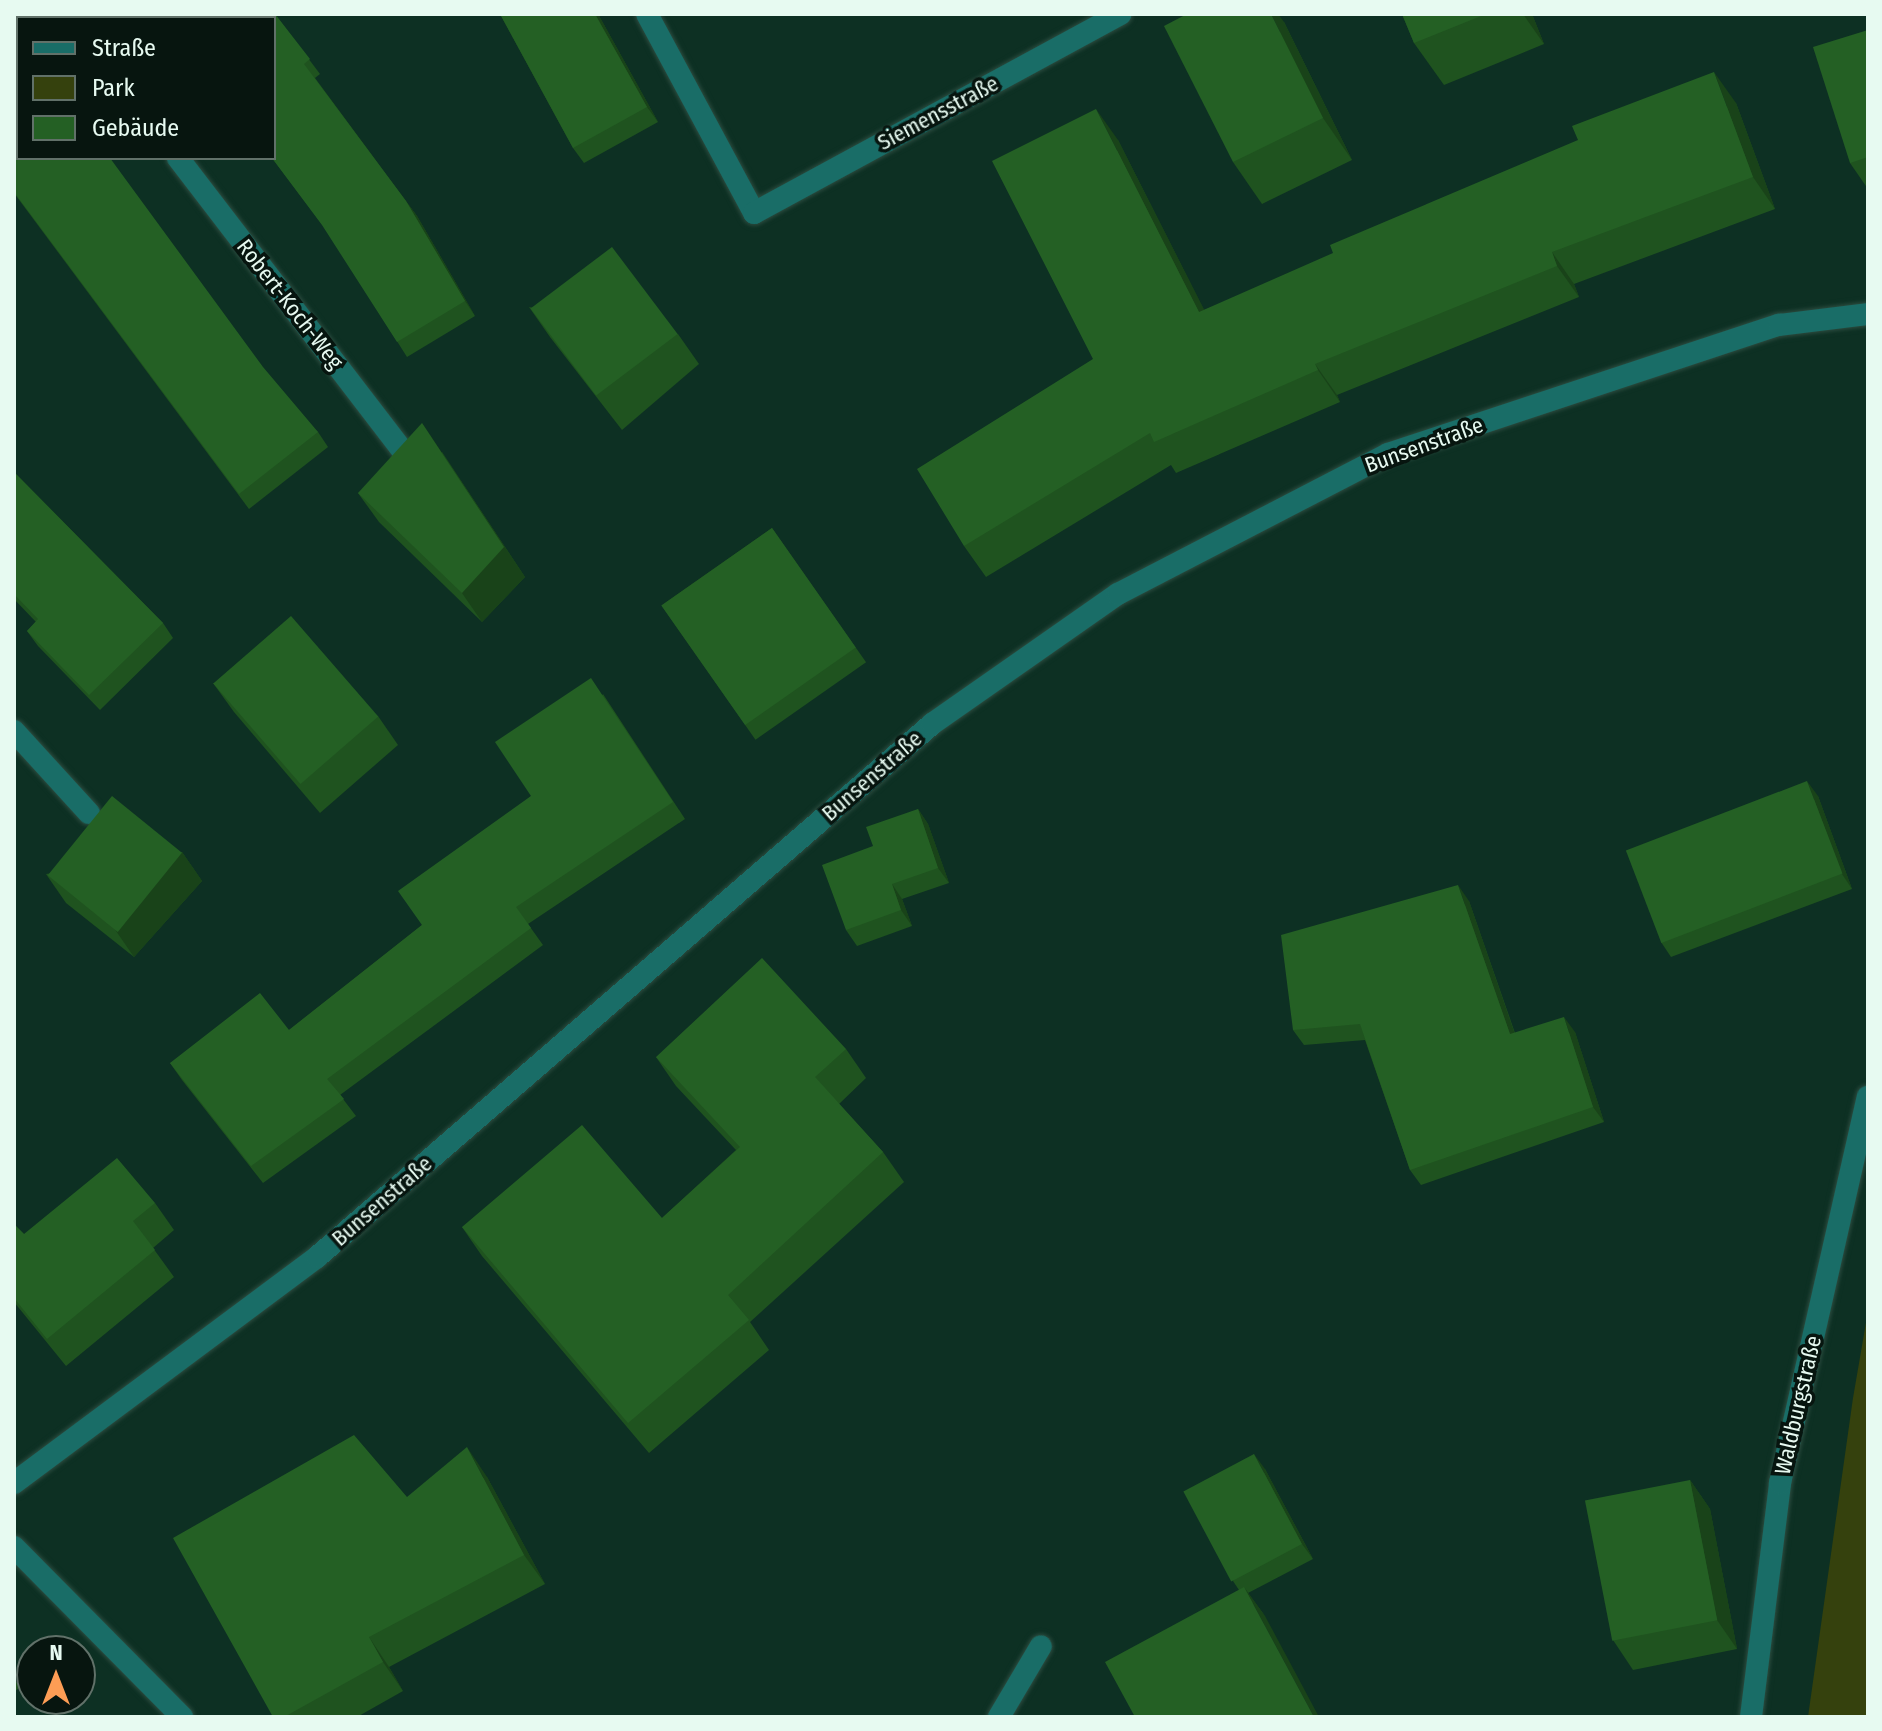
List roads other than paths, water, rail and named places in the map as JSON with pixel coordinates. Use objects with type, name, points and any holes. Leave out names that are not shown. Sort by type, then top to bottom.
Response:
[{"type":"street","name":"Siemensstraße","points":[[647,14],[754,213],[1121,14]]},
{"type":"street","name":"Robert-Koch-Weg","points":[[180,160],[402,450]]},
{"type":"street","name":"Bunsenstraße","points":[[14,1483],[317,1257],[932,724],[1118,594],[1388,454],[1779,325],[1868,314]]},
{"type":"street","points":[[14,731],[89,813]]},
{"type":"street","name":"Waldburgstraße","points":[[1751,1717],[1780,1483],[1868,1097]]},
{"type":"street","points":[[14,1547],[182,1717]]},
{"type":"street","points":[[999,1717],[1041,1646]]}]
